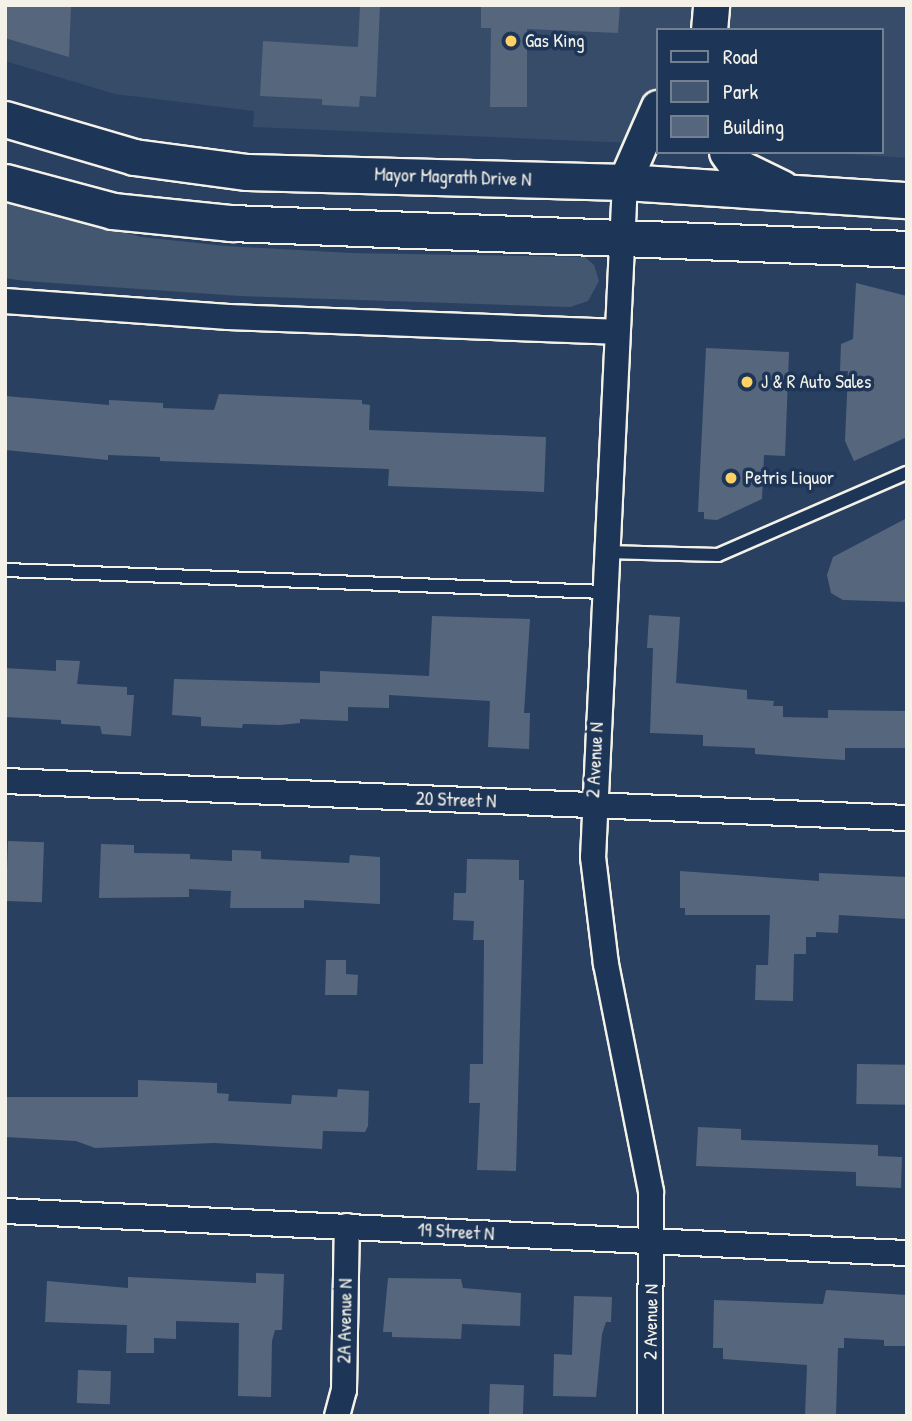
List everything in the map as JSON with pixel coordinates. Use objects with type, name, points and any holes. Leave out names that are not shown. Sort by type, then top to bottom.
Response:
[{"type":"main road","points":[[709,28],[711,5]]},
{"type":"main road","name":"Mayor Magrath Drive N","points":[[5,119],[134,157],[247,172],[625,182],[907,200]]},
{"type":"main road","points":[[728,154],[738,167],[758,179],[800,195]]},
{"type":"main road","points":[[5,182],[113,211],[172,219],[907,249]]},
{"type":"street","points":[[694,28],[704,5]]},
{"type":"street","name":"2 Avenue N","points":[[650,1416],[651,1192],[600,921],[593,805],[615,332],[625,182],[656,112]]},
{"type":"street","points":[[5,301],[202,316],[615,332]]},
{"type":"street","name":"20 Street N","points":[[5,781],[907,818]]},
{"type":"street","name":"19 Street N","points":[[5,1211],[907,1253]]},
{"type":"street","name":"2A Avenue N","points":[[337,1416],[344,1390],[347,1226]]},
{"type":"lane","points":[[606,552],[718,555],[907,473]]},
{"type":"lane","points":[[5,570],[604,592]]},
{"type":"shaded area","points":[[5,5],[907,5],[907,158],[850,154],[884,154],[884,28],[656,28],[656,144],[253,127],[254,111],[115,94],[5,61]]},
{"type":"green space","points":[[5,202],[141,237],[226,246],[350,253],[585,257],[594,265],[599,281],[588,301],[570,307],[240,296],[25,281],[5,278]]},
{"type":"building","points":[[5,5],[71,5],[69,57],[5,38]]},
{"type":"building","points":[[360,5],[380,5],[376,97],[360,96],[359,107],[322,105],[322,99],[260,96],[263,41],[358,47]]},
{"type":"building","points":[[481,5],[620,5],[618,33],[527,29],[527,107],[490,107],[491,28],[481,28]]},
{"type":"building","points":[[856,283],[907,296],[907,437],[854,461],[845,441],[848,371],[840,371],[841,344],[853,339]]},
{"type":"building","points":[[706,348],[789,352],[785,456],[764,455],[762,499],[717,520],[704,519],[704,512],[698,512]]},
{"type":"building","points":[[219,394],[362,400],[362,404],[370,405],[369,430],[546,437],[544,492],[388,486],[389,469],[160,461],[160,457],[108,455],[108,460],[5,450],[5,396],[109,405],[109,400],[163,403],[163,408],[214,410]]},
{"type":"building","points":[[907,518],[907,602],[843,600],[831,593],[827,575],[833,557]]},
{"type":"building","points":[[649,615],[680,617],[676,683],[747,690],[747,699],[774,701],[773,706],[783,706],[783,717],[828,718],[828,710],[907,711],[907,748],[845,748],[845,760],[755,754],[755,748],[703,746],[703,735],[650,733],[653,648],[647,648]]},
{"type":"building","points":[[432,616],[530,619],[524,713],[530,713],[529,749],[488,747],[490,701],[389,695],[389,708],[348,707],[348,721],[300,719],[300,723],[243,724],[242,728],[201,726],[201,717],[172,715],[174,679],[320,683],[320,671],[429,676]]},
{"type":"building","points":[[56,660],[80,661],[77,684],[127,687],[127,695],[134,695],[131,736],[102,734],[100,726],[61,724],[61,720],[5,717],[5,668],[56,671]]},
{"type":"building","points":[[8,841],[44,842],[42,902],[6,901]]},
{"type":"building","points":[[101,844],[134,845],[134,853],[190,854],[190,859],[232,861],[232,850],[261,851],[261,859],[349,863],[350,855],[380,857],[380,904],[304,900],[304,908],[230,908],[231,891],[189,889],[189,897],[99,898]]},
{"type":"building","points":[[467,859],[519,860],[519,880],[524,880],[516,1171],[477,1170],[480,1103],[469,1103],[470,1064],[483,1064],[484,940],[473,940],[474,921],[453,920],[454,893],[466,893]]},
{"type":"building","points":[[680,871],[819,881],[819,873],[907,877],[907,919],[839,915],[838,933],[816,932],[816,937],[806,937],[806,954],[794,954],[793,1001],[755,1000],[756,965],[768,965],[770,915],[685,915],[685,908],[680,908]]},
{"type":"building","points":[[326,960],[346,960],[346,974],[358,975],[357,995],[325,995]]},
{"type":"building","points":[[857,1064],[907,1065],[906,1105],[856,1104]]},
{"type":"building","points":[[138,1080],[217,1083],[217,1093],[229,1094],[228,1101],[291,1104],[292,1095],[337,1097],[338,1089],[369,1091],[368,1126],[365,1132],[323,1131],[322,1149],[214,1143],[95,1148],[76,1141],[5,1137],[5,1097],[138,1097]]},
{"type":"building","points":[[698,1127],[741,1129],[741,1140],[878,1145],[878,1156],[902,1157],[901,1188],[856,1186],[856,1172],[696,1166]]},
{"type":"building","points":[[256,1273],[284,1274],[282,1330],[275,1330],[272,1341],[271,1397],[238,1396],[239,1323],[176,1321],[176,1339],[154,1338],[154,1353],[126,1353],[127,1325],[45,1322],[47,1281],[128,1288],[128,1277],[256,1283]]},
{"type":"building","points":[[388,1278],[461,1279],[463,1288],[521,1293],[520,1326],[462,1324],[461,1339],[392,1337],[392,1332],[383,1332]]},
{"type":"building","points":[[826,1290],[907,1295],[907,1346],[884,1346],[884,1340],[844,1338],[844,1348],[838,1348],[836,1416],[805,1416],[807,1365],[723,1359],[723,1348],[713,1348],[714,1300],[823,1304]]},
{"type":"building","points":[[574,1296],[612,1297],[611,1322],[606,1322],[602,1334],[596,1397],[553,1396],[554,1354],[572,1355]]},
{"type":"building","points":[[78,1370],[111,1371],[110,1404],[77,1403]]},
{"type":"building","points":[[490,1384],[524,1385],[523,1416],[489,1416]]},
{"type":"place","name":"Gas King","points":[[511,41]]},
{"type":"place","name":"J & R Auto Sales","points":[[747,382]]},
{"type":"place","name":"Petris Liquor","points":[[731,478]]}]
